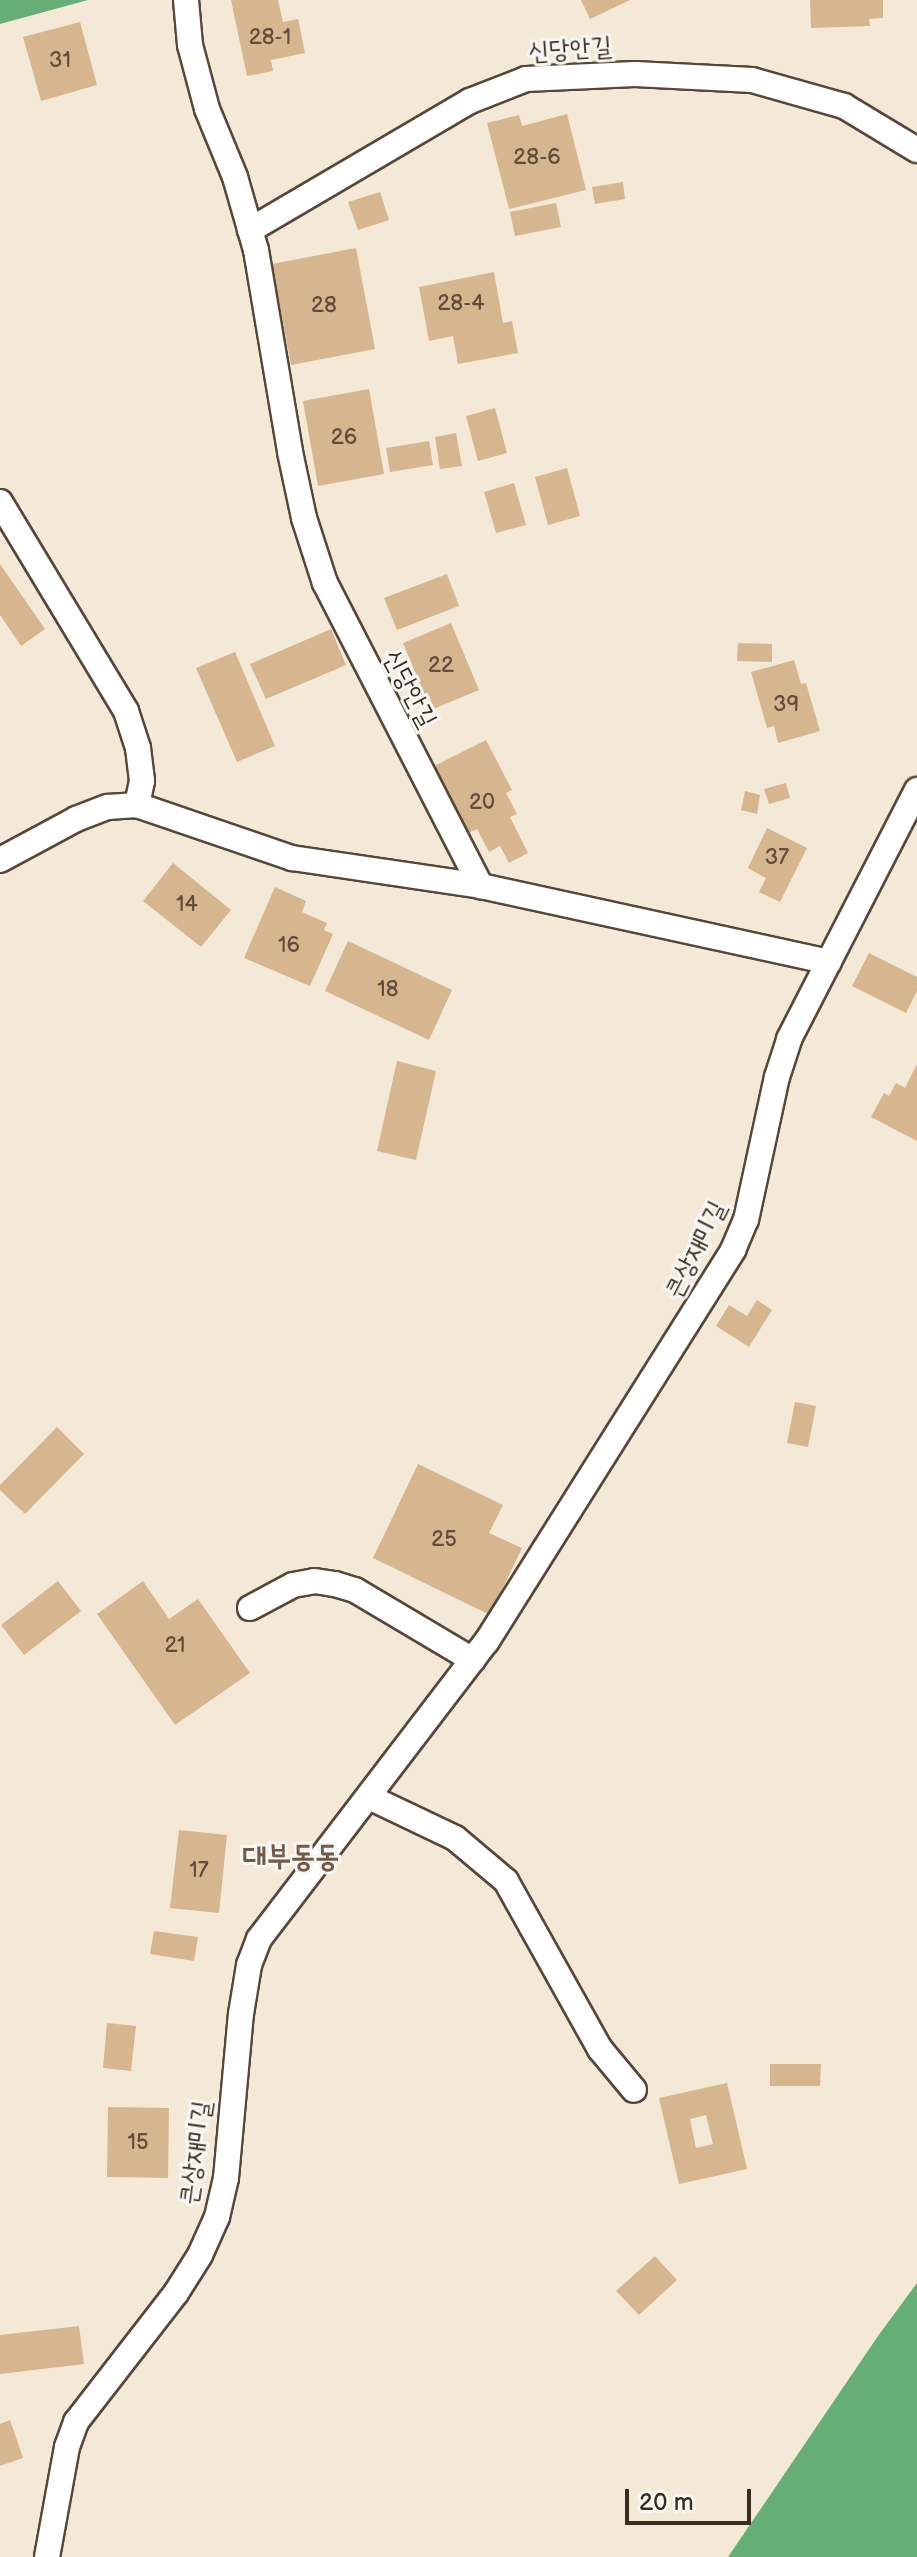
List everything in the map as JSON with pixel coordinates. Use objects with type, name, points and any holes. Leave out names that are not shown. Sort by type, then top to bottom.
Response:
[{"type":"lane","name":"신당안길","points":[[186,0],[190,45],[204,96],[250,230],[304,518],[325,583],[350,638],[481,886]]},
{"type":"lane","name":"신당안길","points":[[250,230],[470,101],[526,79],[635,74],[752,80],[844,106],[917,150]]},
{"type":"lane","points":[[0,502],[126,711],[138,748],[142,781],[137,805]]},
{"type":"lane","name":"큰상재미길","points":[[47,2557],[67,2447],[76,2422],[176,2293],[200,2255],[217,2217],[230,2140],[241,2014],[249,1965],[259,1939],[473,1660],[733,1250],[746,1220],[777,1077],[789,1039],[914,804]]},
{"type":"lane","points":[[0,860],[76,819],[108,807],[137,805],[292,858],[481,886],[829,962]]},
{"type":"lane","points":[[250,1608],[293,1585],[315,1581],[335,1584],[355,1590],[473,1660]]},
{"type":"lane","points":[[369,1797],[455,1838],[506,1881],[600,2049],[634,2090]]},
{"type":"green space","points":[[0,0],[88,0],[0,24]]},
{"type":"green space","points":[[917,2283],[917,2557],[728,2557],[878,2336]]},
{"type":"building","points":[[231,0],[278,0],[283,22],[298,19],[305,53],[271,60],[273,71],[247,76]]},
{"type":"building","points":[[581,0],[630,0],[590,19]]},
{"type":"building","points":[[810,0],[883,0],[883,18],[869,19],[870,26],[811,28]]},
{"type":"building","points":[[80,22],[97,85],[41,101],[23,37]]},
{"type":"building","points":[[567,114],[586,190],[509,209],[487,123],[519,115],[522,126]]},
{"type":"building","points":[[623,182],[625,199],[595,204],[592,187]]},
{"type":"building","points":[[380,192],[389,220],[358,230],[348,202]]},
{"type":"building","points":[[556,203],[561,227],[515,236],[510,212]]},
{"type":"building","points":[[356,248],[375,349],[291,365],[272,264]]},
{"type":"building","points":[[494,272],[503,323],[512,321],[518,353],[458,364],[453,336],[429,341],[419,287]]},
{"type":"building","points":[[369,389],[384,474],[318,486],[303,401]]},
{"type":"building","points":[[495,408],[507,453],[478,461],[466,416]]},
{"type":"building","points":[[456,433],[462,466],[440,469],[435,437]]},
{"type":"building","points":[[429,441],[433,465],[390,472],[386,448]]},
{"type":"building","points":[[567,468],[580,516],[548,525],[535,477]]},
{"type":"building","points":[[514,483],[526,525],[496,533],[484,492]]},
{"type":"building","points":[[0,564],[45,629],[21,646],[0,615]]},
{"type":"building","points":[[447,574],[459,606],[397,630],[384,598]]},
{"type":"building","points":[[451,623],[479,690],[431,710],[403,643]]},
{"type":"building","points":[[331,629],[346,665],[266,699],[250,664]]},
{"type":"building","points":[[738,643],[772,644],[772,662],[737,661]]},
{"type":"building","points":[[235,652],[275,746],[237,762],[196,668]]},
{"type":"building","points":[[794,660],[801,684],[806,683],[820,731],[778,743],[774,726],[767,728],[751,672]]},
{"type":"building","points":[[486,740],[512,790],[506,793],[517,814],[510,817],[528,853],[509,863],[500,846],[489,852],[477,829],[468,833],[434,766]]},
{"type":"building","points":[[786,783],[790,798],[769,804],[764,789]]},
{"type":"building","points":[[745,791],[760,795],[757,814],[741,810]]},
{"type":"building","points":[[767,828],[807,848],[780,902],[759,892],[766,878],[748,868]]},
{"type":"building","points":[[173,863],[231,910],[201,947],[143,901]]},
{"type":"building","points":[[275,887],[306,901],[302,912],[327,923],[324,930],[333,934],[310,986],[244,958]]},
{"type":"building","points":[[348,941],[452,990],[429,1040],[325,991]]},
{"type":"building","points":[[869,953],[917,977],[917,991],[906,1013],[852,986]]},
{"type":"building","points":[[397,1061],[436,1071],[416,1160],[377,1151]]},
{"type":"building","points":[[917,1064],[917,1141],[871,1117],[884,1093],[889,1096],[896,1083],[905,1088]]},
{"type":"building","points":[[757,1300],[772,1310],[749,1347],[716,1326],[729,1305],[747,1316]]},
{"type":"building","points":[[795,1402],[816,1406],[808,1447],[787,1443]]},
{"type":"building","points":[[57,1427],[84,1454],[25,1514],[0,1490],[0,1485]]},
{"type":"building","points":[[418,1464],[503,1505],[489,1533],[522,1548],[490,1615],[373,1558]]},
{"type":"building","points":[[58,1581],[81,1611],[24,1655],[1,1625]]},
{"type":"building","points":[[143,1581],[169,1619],[198,1599],[250,1673],[175,1725],[97,1614]]},
{"type":"building","points":[[179,1830],[227,1835],[219,1913],[170,1908]]},
{"type":"building","points":[[154,1931],[198,1937],[194,1961],[150,1954]]},
{"type":"building","points":[[107,2023],[136,2026],[131,2071],[103,2068]]},
{"type":"building","points":[[770,2064],[821,2064],[820,2086],[770,2086]]},
{"type":"building","points":[[727,2083],[747,2169],[679,2184],[659,2098]],"holes":[[[706,2115],[713,2144],[696,2148],[690,2119]]]},
{"type":"building","points":[[108,2107],[169,2108],[168,2178],[107,2177]]},
{"type":"building","points":[[655,2256],[677,2280],[639,2315],[616,2291]]},
{"type":"building","points":[[79,2326],[84,2364],[0,2374],[0,2335]]},
{"type":"building","points":[[10,2420],[23,2458],[0,2466],[0,2424]]},
{"type":"district","name":"대부동동","points":[[291,1857]]}]
